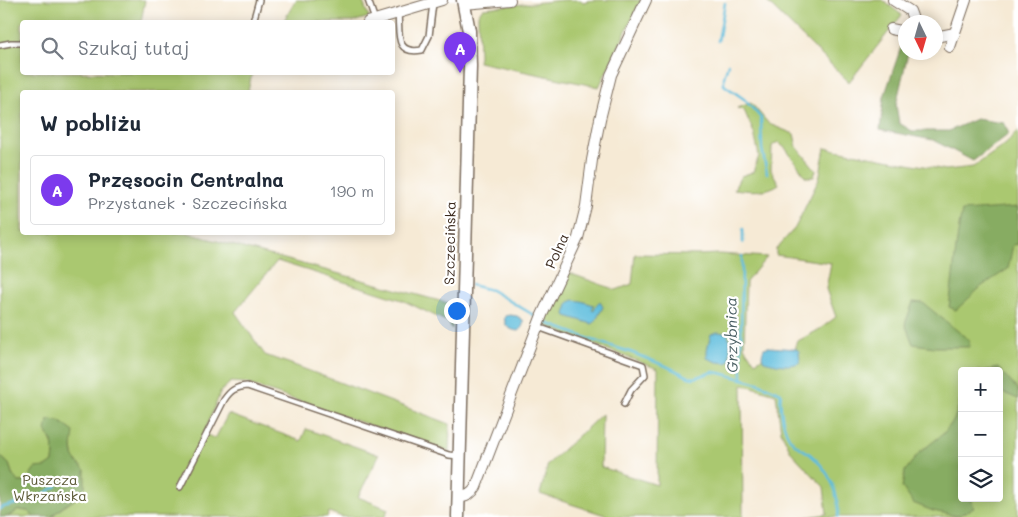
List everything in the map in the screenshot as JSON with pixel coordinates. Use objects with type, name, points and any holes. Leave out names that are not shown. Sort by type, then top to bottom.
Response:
[{"type":"street","points":[[464,2],[510,0]]},
{"type":"street","name":"Polna","points":[[458,498],[471,494],[476,487],[546,307],[578,238],[586,206],[600,119],[611,74],[646,0]]},
{"type":"street","points":[[893,0],[910,11],[911,15]]},
{"type":"street","points":[[950,47],[966,0]]},
{"type":"street","points":[[374,20],[438,1]]},
{"type":"street","name":"Szczecińska","points":[[458,517],[470,66],[469,37],[464,2]]},
{"type":"street","points":[[891,29],[898,30]]},
{"type":"street","points":[[943,35],[955,33]]},
{"type":"lane","points":[[254,20],[259,0]]},
{"type":"lane","points":[[368,0],[371,20]]},
{"type":"lane","points":[[398,13],[402,46],[412,52],[422,50],[429,36],[438,1]]},
{"type":"lane","points":[[0,45],[20,44]]},
{"type":"lane","points":[[538,327],[643,365],[645,374],[631,390],[624,404]]},
{"type":"lane","points":[[180,487],[229,392],[239,387],[247,386],[449,455],[460,456]]},
{"type":"green space","points":[[0,0],[145,0],[141,20],[20,20],[20,75],[253,75],[248,90],[20,90],[20,235],[195,235],[451,304],[452,329],[448,322],[402,300],[277,261],[235,312],[265,355],[450,424],[449,452],[245,383],[231,382],[221,391],[204,433],[215,439],[228,414],[301,441],[306,429],[379,455],[358,497],[388,509],[385,517],[342,517],[329,512],[327,517],[52,517],[74,499],[85,470],[74,460],[72,446],[46,430],[54,453],[53,462],[30,475],[29,482],[19,482],[13,476],[9,464],[0,456]]},
{"type":"green space","points":[[296,0],[362,0],[369,17],[359,20],[284,20]]},
{"type":"green space","points":[[581,0],[583,2],[593,0],[641,0],[599,87],[478,62],[478,15],[483,8]]},
{"type":"green space","points":[[765,0],[882,0],[902,15],[898,15],[898,20],[849,82]]},
{"type":"green space","points":[[898,56],[898,60],[906,60],[896,105],[899,123],[912,131],[949,131],[976,119],[1004,123],[1009,134],[973,161],[933,140],[880,130],[884,97]]},
{"type":"green space","points":[[751,103],[769,124],[794,134],[797,147],[816,170],[814,177],[806,177],[786,149],[778,142],[772,146],[771,170],[779,184],[763,190],[734,189],[741,176],[753,172],[759,156],[754,133],[744,110],[737,108]]},
{"type":"green space","points":[[1018,131],[1018,517],[807,517],[827,514],[824,487],[791,452],[781,431],[776,394],[742,384],[743,517],[611,517],[540,494],[548,464],[602,414],[601,467],[657,485],[658,369],[543,325],[569,273],[616,290],[632,284],[635,254],[720,254],[767,257],[746,282],[744,347],[755,362],[762,358],[764,361],[800,362],[796,342],[820,329],[836,317],[826,289],[831,263],[776,255],[776,249],[795,228],[819,179],[825,148],[946,170],[973,167],[1006,144]]},
{"type":"green space","points":[[1018,207],[1018,244],[1013,245],[1008,269],[982,286],[956,310],[949,307],[962,211]]},
{"type":"green space","points":[[913,302],[923,303],[969,340],[970,347],[935,347],[913,344],[905,324]]},
{"type":"green space","points":[[1003,374],[1018,390],[1018,399],[1003,393]]},
{"type":"green space","points":[[958,407],[958,502],[972,502],[974,508],[957,516],[933,511],[913,503],[902,487],[905,471],[919,453],[943,434],[954,420]]},
{"type":"green space","name":"Puszcza Wkrzańska","points":[[48,420],[59,421],[74,432],[73,454],[85,470],[85,487],[74,500],[52,517],[34,517],[28,511],[19,510],[7,517],[0,517],[0,456],[9,464],[13,476],[19,482],[29,482],[30,475],[35,468],[46,467],[53,462],[52,442],[46,430]]},
{"type":"green space","points":[[19,510],[28,511],[34,517],[7,517]]},
{"type":"water","points":[[574,300],[594,305],[592,310],[594,311],[600,302],[603,307],[595,322],[592,324],[566,316],[569,302]]},
{"type":"water","points":[[505,316],[517,316],[523,320],[522,326],[518,331],[509,328],[506,324]]},
{"type":"water","points":[[717,332],[727,333],[730,340],[730,361],[727,363],[707,358],[711,334]]},
{"type":"water","points":[[764,348],[796,349],[799,351],[800,362],[787,365],[764,361],[762,356]]},
{"type":"waterway","name":"Grzybnica","points":[[718,41],[725,3]]},
{"type":"waterway","name":"Grzybnica","points":[[728,64],[724,85],[744,99],[761,118],[762,149],[767,173]]},
{"type":"waterway","name":"Grzybnica","points":[[743,229],[743,243]]},
{"type":"waterway","name":"Grzybnica","points":[[742,256],[742,378]]},
{"type":"waterway","points":[[471,285],[491,290],[537,317]]},
{"type":"waterway","points":[[544,322],[630,352],[689,377],[694,378],[713,372],[720,373],[758,383],[781,393],[781,411],[786,431],[794,443],[809,453],[828,475],[835,491],[838,517]]},
{"type":"waterway","points":[[0,509],[33,500],[57,486]]},
{"type":"place","name":"Przęsocin Centralna","points":[[460,73]]}]
